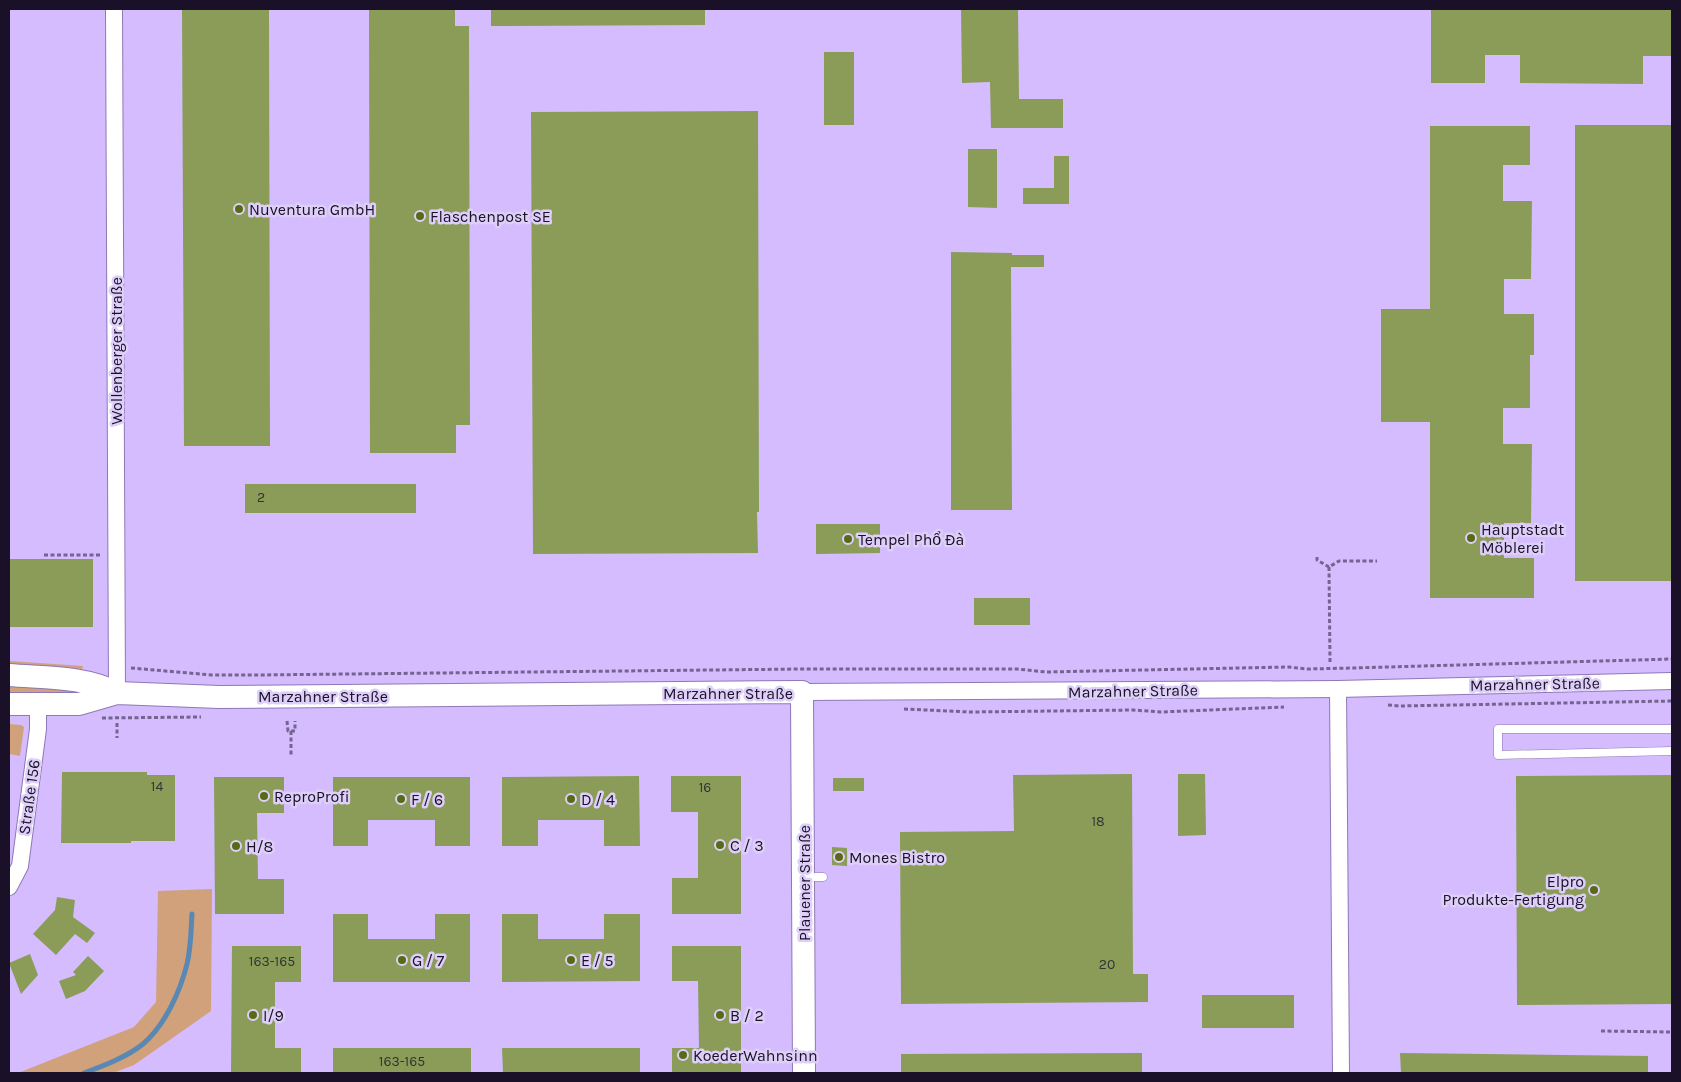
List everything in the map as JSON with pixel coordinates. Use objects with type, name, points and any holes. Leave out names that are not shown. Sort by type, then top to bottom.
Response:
[{"type":"street","name":"Wollenberger Straße","points":[[114,9],[117,693]]},
{"type":"street","name":"Marzahner Straße","points":[[9,675],[78,680],[104,686],[117,693]]},
{"type":"street","name":"Marzahner Straße","points":[[9,704],[79,704],[117,693],[219,697],[1338,689],[1672,681]]},
{"type":"street","points":[[1338,689],[1341,1073]]},
{"type":"street","name":"Plauener Straße","points":[[802,692],[814,877],[804,1073]]},
{"type":"street","name":"Straße 156","points":[[9,887],[20,866],[38,729],[38,705]]},
{"type":"lane","points":[[1672,729],[1498,729],[1498,755],[1672,751]]},
{"type":"path","points":[[44,555],[102,555]]},
{"type":"path","points":[[1317,557],[1317,560],[1330,567]]},
{"type":"path","points":[[1330,567],[1339,561],[1377,561]]},
{"type":"path","points":[[1330,567],[1330,662]]},
{"type":"path","points":[[118,667],[212,675],[802,669],[1017,669],[1046,672],[1288,667],[1306,669],[1365,668],[1672,659]]},
{"type":"path","points":[[1387,705],[1672,701]]},
{"type":"path","points":[[903,709],[970,712],[1133,710],[1161,712],[1288,706]]},
{"type":"path","points":[[287,721],[288,731],[291,731],[291,755]]},
{"type":"path","points":[[291,731],[295,731],[295,721]]},
{"type":"path","points":[[117,723],[117,738]]},
{"type":"path","points":[[1601,1031],[1672,1032]]},
{"type":"shaded area","points":[[9,661],[83,666],[82,670],[9,665]]},
{"type":"shaded area","points":[[9,680],[80,686],[80,695],[9,694]]},
{"type":"shaded area","points":[[9,724],[24,727],[20,756],[9,754]]},
{"type":"shaded area","points":[[212,889],[211,1011],[134,1065],[113,1073],[18,1073],[134,1027],[156,1002],[158,891]]},
{"type":"building","points":[[182,9],[269,9],[270,446],[184,446]]},
{"type":"building","points":[[369,9],[455,9],[455,26],[469,26],[470,425],[456,425],[456,453],[370,453]]},
{"type":"building","points":[[491,9],[705,9],[705,25],[491,26]]},
{"type":"building","points":[[961,9],[1018,9],[1019,99],[1063,99],[1063,128],[991,128],[990,82],[962,83]]},
{"type":"building","points":[[1431,9],[1672,9],[1672,56],[1643,56],[1643,84],[1520,83],[1520,55],[1485,55],[1485,83],[1431,83]]},
{"type":"building","points":[[824,52],[854,52],[854,125],[824,125]]},
{"type":"building","points":[[758,111],[758,553],[533,554],[531,112]]},
{"type":"building","points":[[1575,125],[1672,125],[1672,581],[1575,581]]},
{"type":"building","points":[[1430,126],[1530,126],[1530,165],[1503,165],[1503,201],[1532,201],[1531,279],[1504,279],[1504,314],[1534,314],[1534,355],[1530,355],[1530,408],[1503,408],[1503,444],[1532,444],[1531,523],[1504,523],[1504,558],[1534,558],[1534,598],[1430,598],[1430,422],[1381,422],[1381,309],[1430,309]]},
{"type":"building","points":[[968,149],[997,149],[997,208],[968,207]]},
{"type":"building","points":[[1054,156],[1069,156],[1069,204],[1023,204],[1023,188],[1054,188]]},
{"type":"building","points":[[951,252],[1044,255],[1044,267],[1011,267],[1012,510],[951,510]]},
{"type":"building","points":[[245,484],[416,484],[416,513],[245,513]]},
{"type":"building","name":"Tempel Phổ Đà","points":[[816,524],[880,524],[880,553],[816,554]]},
{"type":"building","points":[[9,559],[93,559],[93,627],[9,627]]},
{"type":"building","points":[[974,598],[1030,598],[1030,625],[974,625]]},
{"type":"building","points":[[62,772],[147,772],[147,775],[175,775],[175,841],[61,843]]},
{"type":"building","points":[[1132,774],[1133,974],[1148,974],[1148,1002],[901,1004],[900,832],[1014,831],[1013,775]]},
{"type":"building","points":[[1178,774],[1205,774],[1206,835],[1178,836]]},
{"type":"building","name":"Elpro Produkte-Fertigung","points":[[1672,775],[1672,1004],[1517,1005],[1516,776]]},
{"type":"building","name":"D / 4","points":[[639,776],[640,846],[604,846],[604,820],[538,820],[538,846],[502,846],[502,777]]},
{"type":"building","name":"C / 3","points":[[671,776],[741,776],[741,914],[672,914],[672,878],[698,878],[698,812],[671,812]]},
{"type":"building","name":"H/8","points":[[214,777],[284,777],[284,813],[257,813],[258,879],[284,879],[284,914],[215,914]]},
{"type":"building","name":"F / 6","points":[[333,777],[470,777],[470,846],[435,846],[435,820],[368,820],[368,846],[333,846]]},
{"type":"building","points":[[833,778],[864,778],[864,791],[833,791]]},
{"type":"building","name":"Mones Bistro","points":[[832,847],[847,848],[847,866],[832,865]]},
{"type":"building","points":[[57,897],[75,900],[73,917],[95,933],[87,943],[75,934],[56,955],[33,934],[55,910]]},
{"type":"building","name":"G / 7","points":[[333,914],[368,914],[368,939],[435,939],[435,914],[470,914],[470,982],[333,982]]},
{"type":"building","name":"E / 5","points":[[502,914],[538,914],[538,939],[604,939],[604,914],[640,914],[640,981],[502,982]]},
{"type":"building","name":"I/9","points":[[232,946],[301,946],[301,982],[275,982],[275,1048],[301,1048],[301,1073],[231,1073]]},
{"type":"building","name":"B / 2","points":[[672,946],[741,946],[741,1073],[672,1073],[672,1048],[699,1048],[698,981],[672,981]]},
{"type":"building","points":[[30,954],[38,975],[21,994],[9,963]]},
{"type":"building","points":[[88,956],[104,971],[85,991],[66,999],[59,981],[76,975],[73,972]]},
{"type":"building","points":[[1202,995],[1294,995],[1294,1028],[1202,1028]]},
{"type":"building","points":[[333,1048],[471,1048],[471,1073],[333,1073]]},
{"type":"building","points":[[502,1048],[640,1048],[640,1073],[503,1073]]},
{"type":"building","points":[[1142,1053],[1142,1073],[901,1073],[901,1054]]},
{"type":"building","points":[[1400,1053],[1648,1056],[1648,1073],[1401,1073]]},
{"type":"waterway","points":[[84,1073],[130,1053],[143,1044],[165,1018],[176,997],[187,964],[192,914]]},
{"type":"place","name":"Nuventura GmbH","points":[[239,209]]},
{"type":"place","name":"Flaschenpost SE","points":[[420,216]]},
{"type":"place","name":"Hauptstadt Möblerei","points":[[1471,538]]},
{"type":"place","name":"Tempel Phổ Đà","points":[[848,539]]},
{"type":"place","name":"ReproProfi","points":[[264,796]]},
{"type":"place","name":"F / 6","points":[[401,799]]},
{"type":"place","name":"D / 4","points":[[571,799]]},
{"type":"place","name":"C / 3","points":[[720,845]]},
{"type":"place","name":"H/8","points":[[236,846]]},
{"type":"place","name":"Mones Bistro","points":[[839,857]]},
{"type":"place","name":"Elpro Produkte-Fertigung","points":[[1594,890]]},
{"type":"place","name":"G / 7","points":[[402,960]]},
{"type":"place","name":"E / 5","points":[[571,960]]},
{"type":"place","name":"I/9","points":[[253,1015]]},
{"type":"place","name":"B / 2","points":[[720,1015]]},
{"type":"place","name":"KoederWahnsinn","points":[[683,1055]]}]
